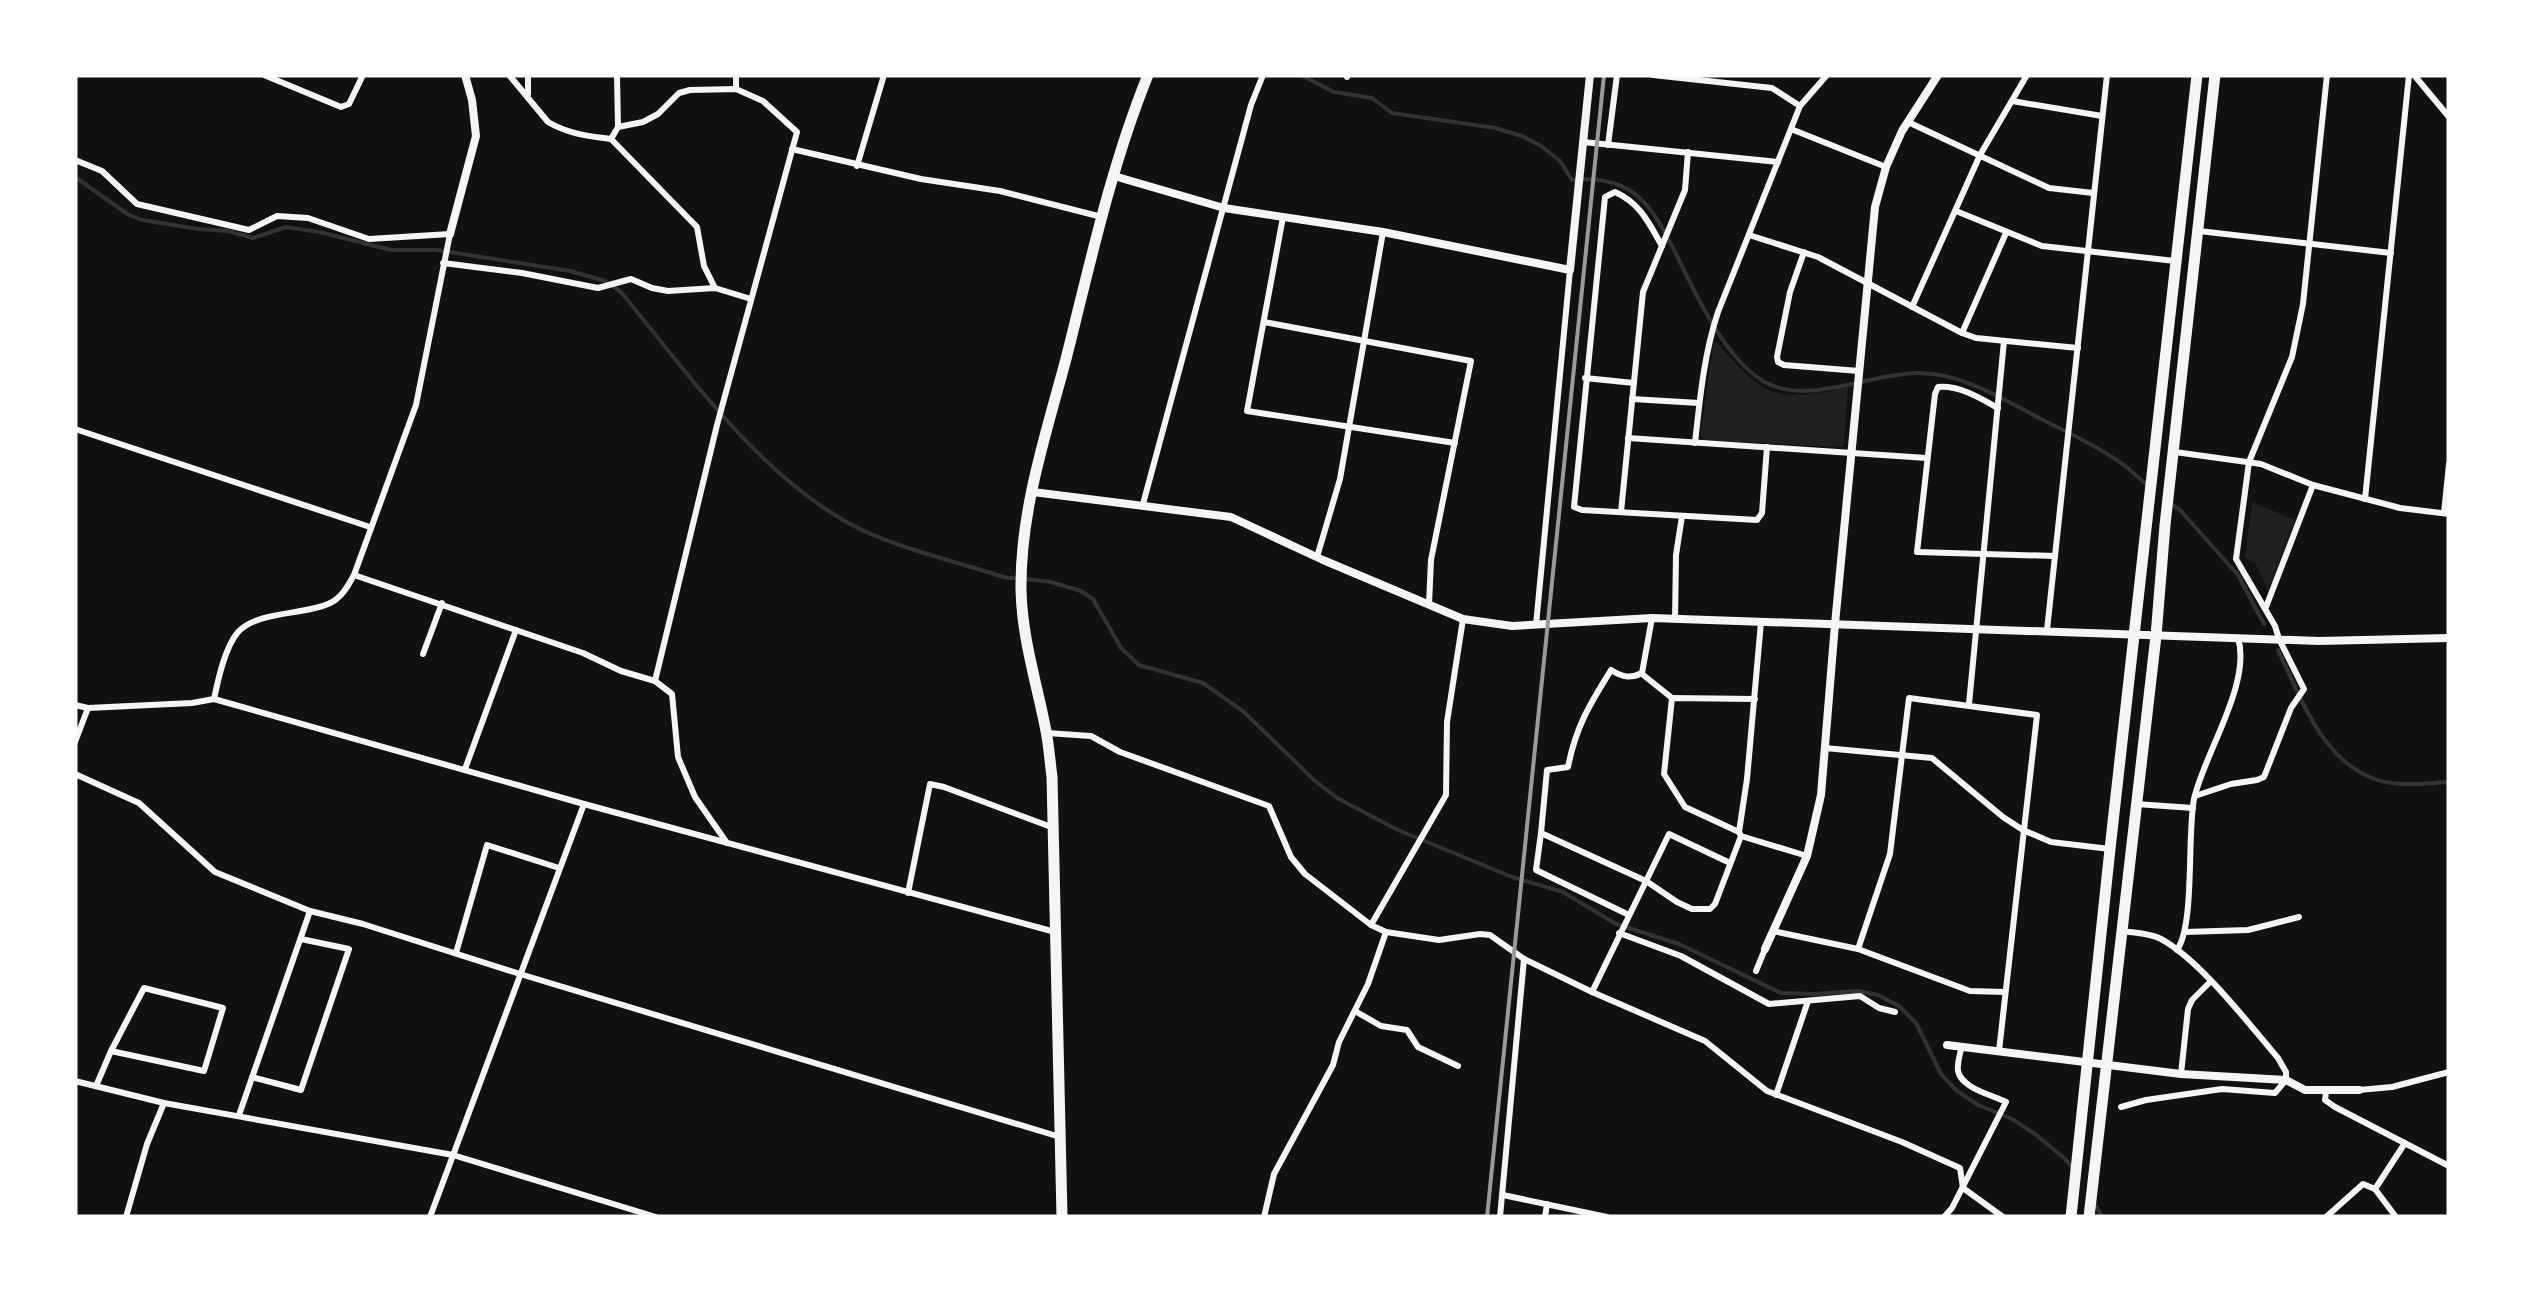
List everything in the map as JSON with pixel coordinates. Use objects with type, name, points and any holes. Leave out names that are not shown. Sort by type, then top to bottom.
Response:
[{"type":"highway","points":[[1062,1217],[1052,776],[1026,637],[1022,567],[1026,517],[1124,139],[1148,75]]},
{"type":"highway","points":[[2071,1217],[2197,75]]},
{"type":"highway","points":[[2089,1217],[2215,75]]},
{"type":"street","points":[[264,75],[341,106],[350,104],[364,75]]},
{"type":"street","points":[[214,699],[221,666],[238,632],[263,619],[329,604],[345,591],[354,574],[416,406],[444,260],[476,136],[465,75]]},
{"type":"street","points":[[509,75],[554,126],[611,139],[696,227],[704,266],[715,288]]},
{"type":"street","points":[[528,75],[528,96]]},
{"type":"street","points":[[611,139],[618,127],[617,75]]},
{"type":"street","points":[[736,75],[736,90]]},
{"type":"street","points":[[858,166],[884,75]]},
{"type":"street","points":[[1143,504],[1248,116],[1263,75]]},
{"type":"street","points":[[1536,625],[1590,75]]},
{"type":"street","points":[[1608,145],[1617,75]]},
{"type":"street","points":[[1653,75],[1772,88],[1800,106]]},
{"type":"street","points":[[1695,443],[1717,316],[1800,106],[1826,75]]},
{"type":"street","points":[[1756,970],[1807,856],[1821,795],[1875,208],[1886,168],[1908,122],[1938,75]]},
{"type":"street","points":[[1912,307],[1980,156],[2028,75]]},
{"type":"street","points":[[2047,630],[2107,75]]},
{"type":"street","points":[[2195,796],[2264,776],[2295,701],[2304,689],[2266,608],[2236,559],[2250,462],[2292,356],[2303,304],[2328,75]]},
{"type":"street","points":[[2411,75],[2449,117]]},
{"type":"street","points":[[2366,499],[2411,75]]},
{"type":"street","points":[[618,127],[658,114],[679,93],[736,90],[764,101],[797,132],[717,426],[655,681]]},
{"type":"street","points":[[2012,101],[2102,116]]},
{"type":"street","points":[[1908,122],[2049,188],[2093,192]]},
{"type":"street","points":[[1792,129],[1886,168]]},
{"type":"street","points":[[1582,142],[1778,162]]},
{"type":"street","points":[[792,149],[921,179],[1000,190],[1103,217]]},
{"type":"street","points":[[1621,512],[1643,292],[1685,190],[1688,152]]},
{"type":"street","points":[[75,160],[102,171],[137,204],[248,230],[277,216],[308,218],[369,239],[449,239]]},
{"type":"street","points":[[1114,176],[1224,208],[1383,232],[1570,270]]},
{"type":"street","points":[[1663,244],[1634,202],[1615,192],[1605,197],[1574,507],[1758,520],[1762,513],[1767,447]]},
{"type":"street","points":[[1956,210],[2042,246],[2177,261]]},
{"type":"street","points":[[1283,217],[1248,411],[1454,443]]},
{"type":"street","points":[[2196,231],[2391,253]]},
{"type":"street","points":[[1317,557],[1340,478],[1383,232]]},
{"type":"street","points":[[1962,333],[2006,233]]},
{"type":"street","points":[[1749,236],[1818,257],[1976,338],[2078,348]]},
{"type":"street","points":[[1804,252],[1790,292],[1778,362],[1858,373]]},
{"type":"street","points":[[444,260],[602,286],[631,279],[668,292],[715,288],[752,299]]},
{"type":"street","points":[[1264,322],[1472,361],[1431,560],[1429,604]]},
{"type":"street","points":[[1969,704],[2004,341]]},
{"type":"street","points":[[1585,378],[1634,383]]},
{"type":"street","points":[[1998,406],[1966,392],[1938,387],[1916,552],[2055,556]]},
{"type":"street","points":[[1632,399],[1700,403]]},
{"type":"street","points":[[75,430],[370,527]]},
{"type":"street","points":[[1628,438],[1928,458]]},
{"type":"street","points":[[2174,452],[2250,462],[2313,485],[2415,511],[2446,514],[2449,464]]},
{"type":"street","points":[[2266,608],[2313,485]]},
{"type":"street","points":[[1033,492],[1231,517],[1462,618],[1512,626],[1652,618],[2319,641],[2449,638]]},
{"type":"street","points":[[1675,619],[1676,555],[1682,516]]},
{"type":"street","points":[[354,574],[655,681],[672,694],[678,757],[695,797],[727,843]]},
{"type":"street","points":[[423,654],[442,604]]},
{"type":"street","points":[[1371,926],[1446,795],[1447,722],[1462,618]]},
{"type":"street","points":[[1642,674],[1652,618]]},
{"type":"street","points":[[1541,833],[1646,882],[1692,909],[1710,909],[1716,904],[1740,834],[1761,622]]},
{"type":"street","points":[[465,769],[516,630]]},
{"type":"street","points":[[2176,950],[2185,932],[2195,796],[2242,665],[2238,638]]},
{"type":"street","points":[[1628,917],[1536,870],[1547,770],[1568,767],[1574,738],[1611,670],[1622,677],[1642,674]]},
{"type":"street","points":[[1642,674],[1672,698],[1755,699]]},
{"type":"street","points":[[1672,698],[1664,774],[1685,807],[1740,834],[1807,856]]},
{"type":"street","points":[[1858,950],[1890,854],[1909,698],[2037,715],[1998,1051]]},
{"type":"street","points":[[75,705],[88,708],[214,699],[1056,932]]},
{"type":"street","points":[[75,742],[88,708]]},
{"type":"street","points":[[1047,733],[1091,736],[1120,752],[1270,806],[1292,857],[1306,874],[1371,926],[1439,940],[1490,936],[1524,959],[1705,1041],[1767,1091],[1960,1168],[1962,1188],[2002,1217]]},
{"type":"street","points":[[1825,748],[1932,758],[2023,830],[2051,842],[2110,849]]},
{"type":"street","points":[[75,774],[139,803],[214,872],[310,911],[1060,1137]]},
{"type":"street","points":[[908,892],[930,784],[1054,828]]},
{"type":"street","points":[[430,1217],[584,804]]},
{"type":"street","points":[[2136,804],[2194,808]]},
{"type":"street","points":[[1592,992],[1669,834],[1730,863]]},
{"type":"street","points":[[456,953],[487,845],[559,868]]},
{"type":"street","points":[[238,1115],[310,911]]},
{"type":"street","points":[[2185,932],[2248,930],[2300,917]]},
{"type":"street","points":[[2121,931],[2158,936],[2176,950],[2211,982],[2286,1072],[2286,1080],[2275,1093],[2222,1088],[2121,1107]]},
{"type":"street","points":[[1264,1217],[1274,1174],[1333,1065],[1338,1042],[1368,984],[1386,932]]},
{"type":"street","points":[[1773,932],[1858,950],[1970,990],[2005,992]]},
{"type":"street","points":[[1620,933],[1682,956],[1770,1004],[1860,996],[1895,1012]]},
{"type":"street","points":[[252,1077],[300,1090],[349,949],[302,940]]},
{"type":"street","points":[[1500,1217],[1524,959]]},
{"type":"street","points":[[2181,1074],[2188,1009],[2211,982]]},
{"type":"street","points":[[96,1086],[111,1051],[144,988],[223,1008],[204,1070],[111,1051]]},
{"type":"street","points":[[1776,1095],[1808,1000]]},
{"type":"street","points":[[1355,1011],[1381,1026],[1406,1030],[1418,1047],[1458,1066]]},
{"type":"street","points":[[1947,1045],[2181,1074],[2286,1080],[2305,1090],[2326,1092],[2392,1087],[2449,1072]]},
{"type":"street","points":[[1944,1217],[2006,1102],[1961,1078],[1958,1069],[1962,1046]]},
{"type":"street","points":[[75,1080],[164,1103],[453,1155],[656,1217]]},
{"type":"street","points":[[2326,1092],[2325,1100],[2335,1107],[2449,1166]]},
{"type":"street","points":[[126,1217],[146,1144],[164,1103]]},
{"type":"street","points":[[2374,1189],[2405,1143]]},
{"type":"street","points":[[2326,1217],[2364,1184],[2374,1189],[2396,1217]]},
{"type":"street","points":[[1502,1195],[1607,1217]]},
{"type":"street","points":[[1546,1204],[1546,1217]]},
{"type":"shaded area","points":[[1714,340],[1746,373],[1771,391],[1802,395],[1848,387],[1844,445],[1704,440],[1700,435]]},
{"type":"shaded area","points":[[2252,502],[2295,520],[2268,590],[2255,563],[2245,557]]},
{"type":"waterway","points":[[1301,75],[1334,92],[1372,98],[1392,113],[1495,128],[1522,136],[1560,161],[1572,180],[1612,182],[1627,189],[1660,223],[1724,342],[1763,381],[1799,391],[1900,374],[1952,378],[2087,442],[2147,485]]},
{"type":"waterway","points":[[75,177],[142,220],[253,238],[286,227],[391,250],[437,250],[570,271],[605,281],[620,291],[760,455],[826,509],[896,544],[1016,578]]},
{"type":"waterway","points":[[2171,504],[2238,575],[2264,624]]},
{"type":"waterway","points":[[1026,579],[1051,582],[1093,599],[1121,648],[1139,665],[1203,683],[1244,712],[1337,798],[1398,830],[1512,877],[1563,892],[1616,924],[1679,944],[1781,993],[1858,991],[1878,995],[1899,1006],[1916,1023],[1941,1074],[1956,1090],[2035,1134],[2074,1169]]},
{"type":"waterway","points":[[2278,650],[2314,724],[2354,769],[2390,783],[2449,782]]},
{"type":"waterway","points":[[2094,1203],[2102,1217]]},
{"type":"railway","points":[[1487,1217],[1604,75]]}]
